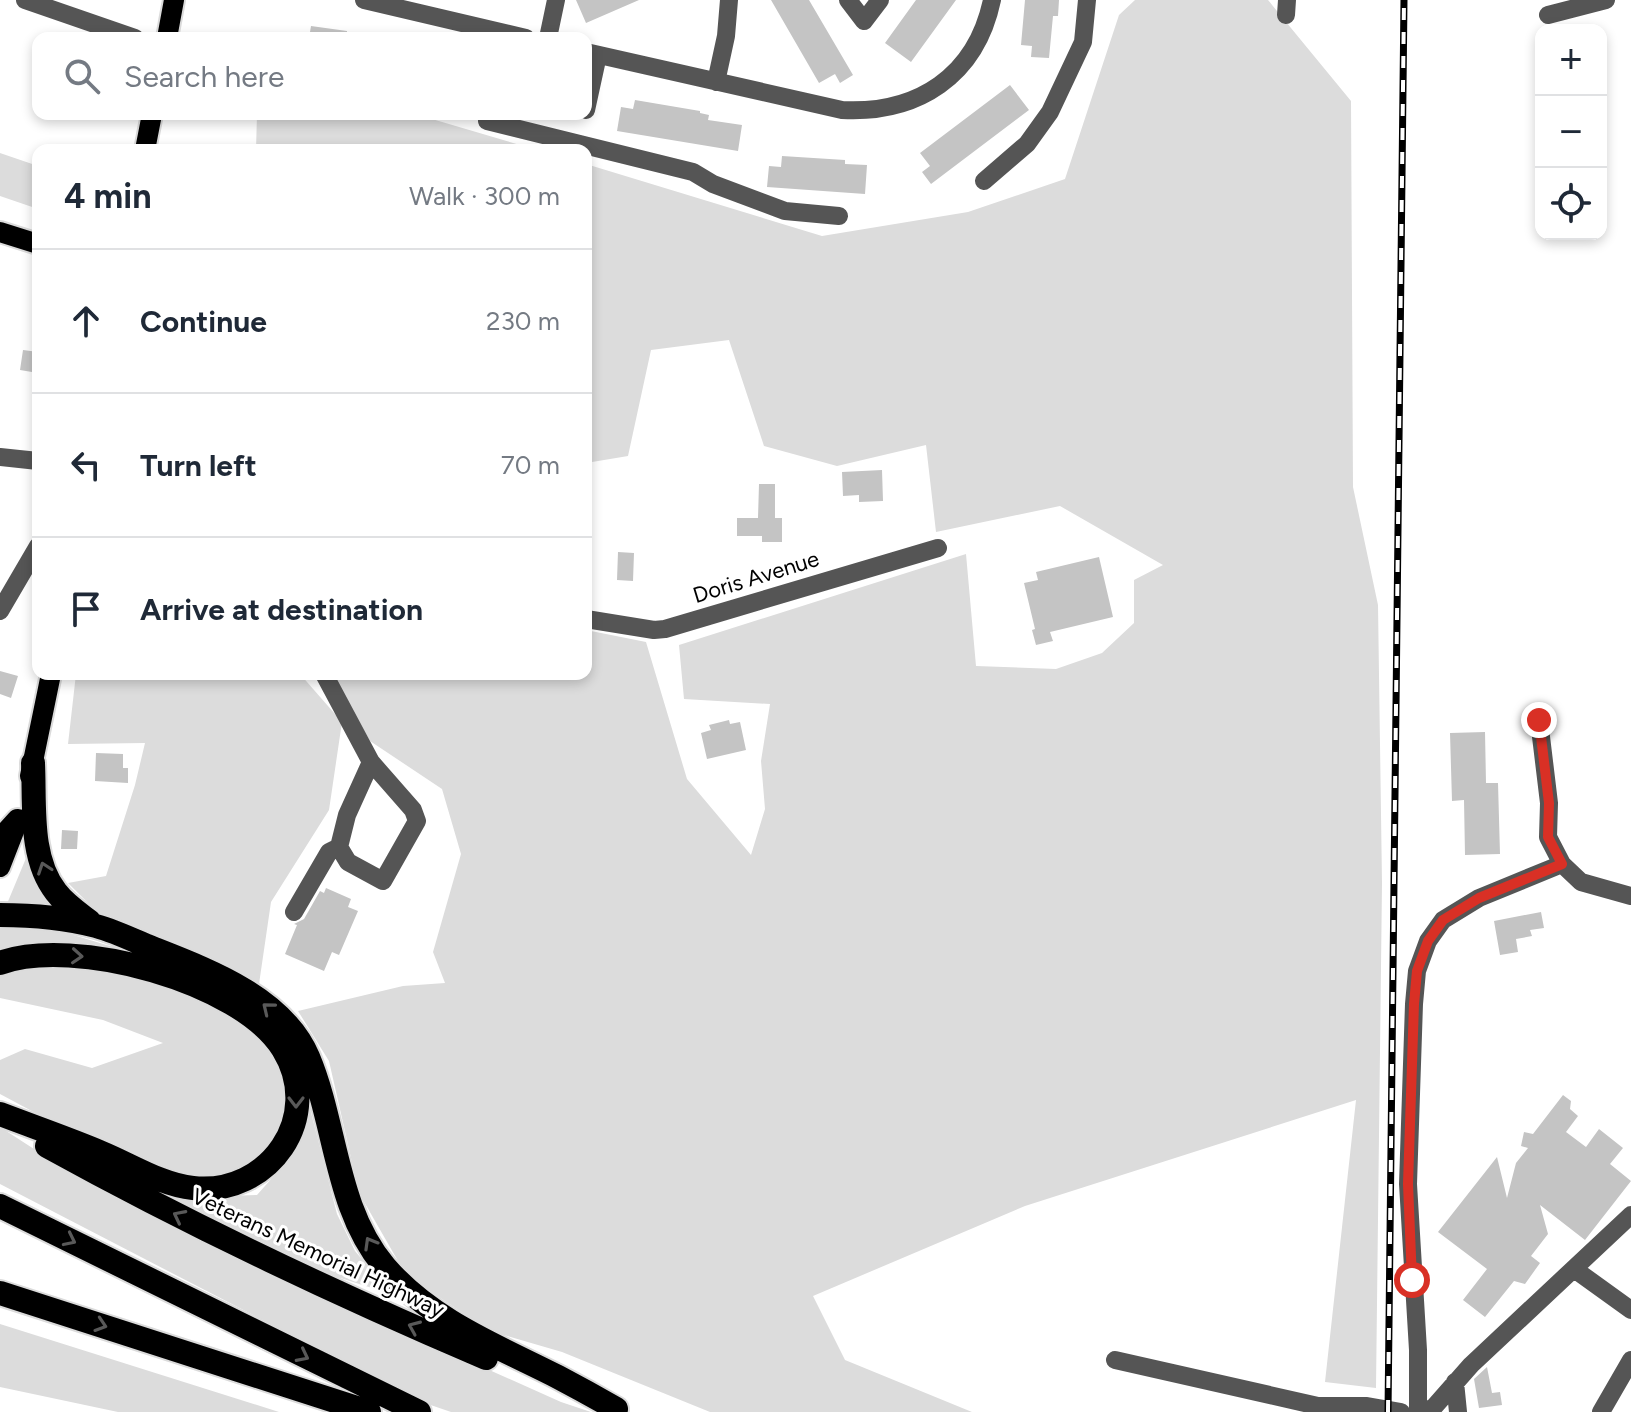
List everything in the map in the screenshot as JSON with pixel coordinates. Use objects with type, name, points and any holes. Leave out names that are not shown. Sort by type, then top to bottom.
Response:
[{"type":"highway","points":[[33,763],[38,844],[46,876],[68,905],[94,925]]},
{"type":"highway","points":[[0,841],[18,821]]},
{"type":"highway","points":[[0,915],[65,919],[94,925],[167,954],[240,988],[266,1005],[295,1035],[309,1060],[349,1202],[373,1251],[385,1266],[415,1298],[449,1322],[620,1410]]},
{"type":"highway","points":[[0,963],[17,956],[49,954],[95,957],[169,975],[209,992],[272,1035],[290,1064],[297,1098],[291,1132],[274,1159],[247,1178],[208,1189],[188,1188],[156,1177],[0,1116]]},
{"type":"highway","name":"Veterans Memorial Highway","points":[[0,1116],[142,1197],[300,1276],[513,1370],[620,1410]]},
{"type":"highway","points":[[0,1206],[419,1412]]},
{"type":"highway","points":[[0,1293],[369,1412]]},
{"type":"main road","points":[[168,32],[174,0]]},
{"type":"main road","points":[[146,144],[151,120]]},
{"type":"main road","points":[[0,232],[32,242]]},
{"type":"main road","points":[[0,867],[18,821],[50,680]]},
{"type":"street","points":[[25,0],[118,32]]},
{"type":"street","points":[[364,0],[500,32]]},
{"type":"street","points":[[549,32],[556,0]]},
{"type":"street","points":[[716,82],[726,36],[729,0]]},
{"type":"street","points":[[848,0],[864,21],[880,0]]},
{"type":"street","points":[[592,54],[842,110],[871,111],[927,94],[956,73],[972,53],[988,22],[992,0]]},
{"type":"street","points":[[984,181],[1027,144],[1050,112],[1083,42],[1087,0]]},
{"type":"street","points":[[1548,15],[1606,0]]},
{"type":"street","points":[[487,121],[578,144],[584,120]]},
{"type":"street","points":[[592,147],[693,172],[713,184],[785,211],[839,216]]},
{"type":"street","points":[[0,457],[32,460]]},
{"type":"street","name":"Doris Avenue","points":[[592,620],[665,629],[938,548]]},
{"type":"street","points":[[0,611],[32,556]]},
{"type":"street","points":[[327,680],[371,762],[413,810],[417,821],[383,881],[348,862],[339,847],[347,815],[371,762]]},
{"type":"street","points":[[1539,720],[1549,803],[1548,837],[1562,864],[1581,882],[1631,896]]},
{"type":"street","points":[[294,912],[329,852],[339,847]]},
{"type":"street","points":[[1415,1411],[1418,1350],[1408,1184],[1417,971],[1428,941],[1443,920],[1479,898],[1562,864]]},
{"type":"street","points":[[1115,1360],[1318,1406],[1367,1406],[1415,1411],[1434,1407],[1455,1382],[1631,1215]]},
{"type":"street","points":[[1574,1269],[1631,1310]]},
{"type":"street","points":[[1601,1412],[1631,1360]]},
{"type":"street","points":[[1455,1382],[1458,1412]]},
{"type":"shaded area","points":[[1135,0],[1268,0],[1351,101],[1353,487],[1378,605],[1382,883],[1376,1388],[1325,1382],[1356,1100],[1025,1206],[813,1296],[845,1360],[972,1412],[710,1412],[562,1352],[490,1331],[406,1275],[359,1193],[329,1061],[298,1011],[403,986],[445,983],[433,952],[461,854],[442,789],[370,741],[334,680],[592,680],[592,631],[646,642],[687,779],[751,855],[765,809],[761,761],[770,704],[684,699],[679,645],[966,554],[976,666],[1056,669],[1102,653],[1134,623],[1134,580],[1163,565],[1060,506],[936,532],[926,445],[837,466],[764,446],[729,340],[651,350],[628,456],[592,462],[592,166],[822,236],[968,212],[1065,179],[1119,15]]},
{"type":"shaded area","points":[[257,120],[435,120],[517,144],[256,144]]},
{"type":"shaded area","points":[[0,153],[32,164],[32,207],[0,196]]},
{"type":"shaded area","points":[[75,680],[305,680],[342,722],[329,810],[271,902],[259,984],[109,924],[68,883],[106,876],[145,743],[68,744]]},
{"type":"shaded area","points":[[29,851],[38,888],[53,907],[4,911]]},
{"type":"shaded area","points":[[0,926],[50,928],[140,955],[0,955]]},
{"type":"shaded area","points":[[58,963],[139,976],[207,1001],[255,1032],[285,1075],[286,1122],[266,1155],[233,1177],[202,1182],[176,1175],[43,1117],[0,1094],[0,1060],[25,1049],[92,1068],[163,1043],[103,1020],[0,998],[0,976]]},
{"type":"shaded area","points":[[306,1093],[337,1214],[355,1251],[391,1294],[293,1263],[171,1198],[257,1195],[295,1152]]},
{"type":"shaded area","points":[[0,1127],[34,1149],[301,1286],[561,1402],[591,1412],[451,1412],[419,1401],[0,1184]]},
{"type":"shaded area","points":[[0,1324],[279,1412],[118,1412],[0,1387]]},
{"type":"building","points":[[576,0],[639,0],[586,23]]},
{"type":"building","points":[[771,0],[809,0],[853,75],[840,83],[835,74],[819,83]]},
{"type":"building","points":[[916,0],[956,0],[911,62],[885,43]]},
{"type":"building","points":[[1025,0],[1059,0],[1058,16],[1053,16],[1049,58],[1031,57],[1032,46],[1021,45]]},
{"type":"building","points":[[311,26],[347,31],[347,32],[310,32]]},
{"type":"building","points":[[1010,85],[1029,110],[931,184],[922,172],[930,166],[920,153]]},
{"type":"building","points":[[635,100],[700,111],[709,115],[708,120],[742,125],[738,151],[617,131],[621,107],[633,109]]},
{"type":"building","points":[[782,156],[845,160],[845,164],[867,165],[865,194],[767,187],[769,166],[781,167]]},
{"type":"building","points":[[23,350],[32,351],[32,372],[20,370]]},
{"type":"building","points":[[882,470],[883,501],[859,502],[859,495],[843,496],[842,472]]},
{"type":"building","points":[[759,484],[775,484],[775,518],[782,518],[782,542],[762,542],[762,536],[737,536],[737,518],[758,518]]},
{"type":"building","points":[[618,552],[634,553],[633,581],[617,580]]},
{"type":"building","points":[[1099,557],[1113,617],[1050,632],[1053,641],[1036,645],[1024,583],[1038,580],[1036,572]]},
{"type":"building","points":[[0,671],[18,676],[11,698],[0,694]]},
{"type":"building","points":[[729,720],[730,724],[740,722],[746,750],[707,759],[701,733],[711,730],[709,725]]},
{"type":"building","points":[[1485,732],[1486,783],[1498,783],[1500,854],[1465,855],[1464,800],[1452,801],[1450,733]]},
{"type":"building","points":[[96,753],[123,754],[123,768],[128,768],[128,783],[95,781]]},
{"type":"building","points":[[62,830],[78,831],[77,849],[61,849]]},
{"type":"building","points":[[326,888],[351,899],[348,907],[358,911],[339,955],[332,952],[324,971],[285,954],[297,925],[294,924],[304,919],[320,891],[324,893]]},
{"type":"building","points":[[1541,912],[1544,928],[1530,930],[1532,936],[1516,939],[1518,952],[1500,955],[1494,921]]},
{"type":"building","points":[[1563,1095],[1571,1101],[1570,1109],[1578,1116],[1566,1132],[1586,1147],[1599,1129],[1623,1148],[1610,1164],[1631,1181],[1585,1240],[1540,1205],[1548,1234],[1531,1256],[1540,1263],[1525,1284],[1514,1281],[1485,1317],[1463,1300],[1487,1269],[1438,1232],[1497,1157],[1507,1198],[1516,1163],[1528,1148],[1521,1146],[1524,1132],[1533,1134]]},
{"type":"building","points":[[1487,1367],[1492,1393],[1500,1392],[1502,1405],[1479,1408],[1474,1379]]},
{"type":"railway","points":[[1388,1412],[1404,0]]},
{"type":"route","points":[[1412,1280],[1408,1184],[1417,971],[1428,941],[1443,920],[1479,898],[1562,864],[1548,837],[1549,803],[1539,720]]}]
